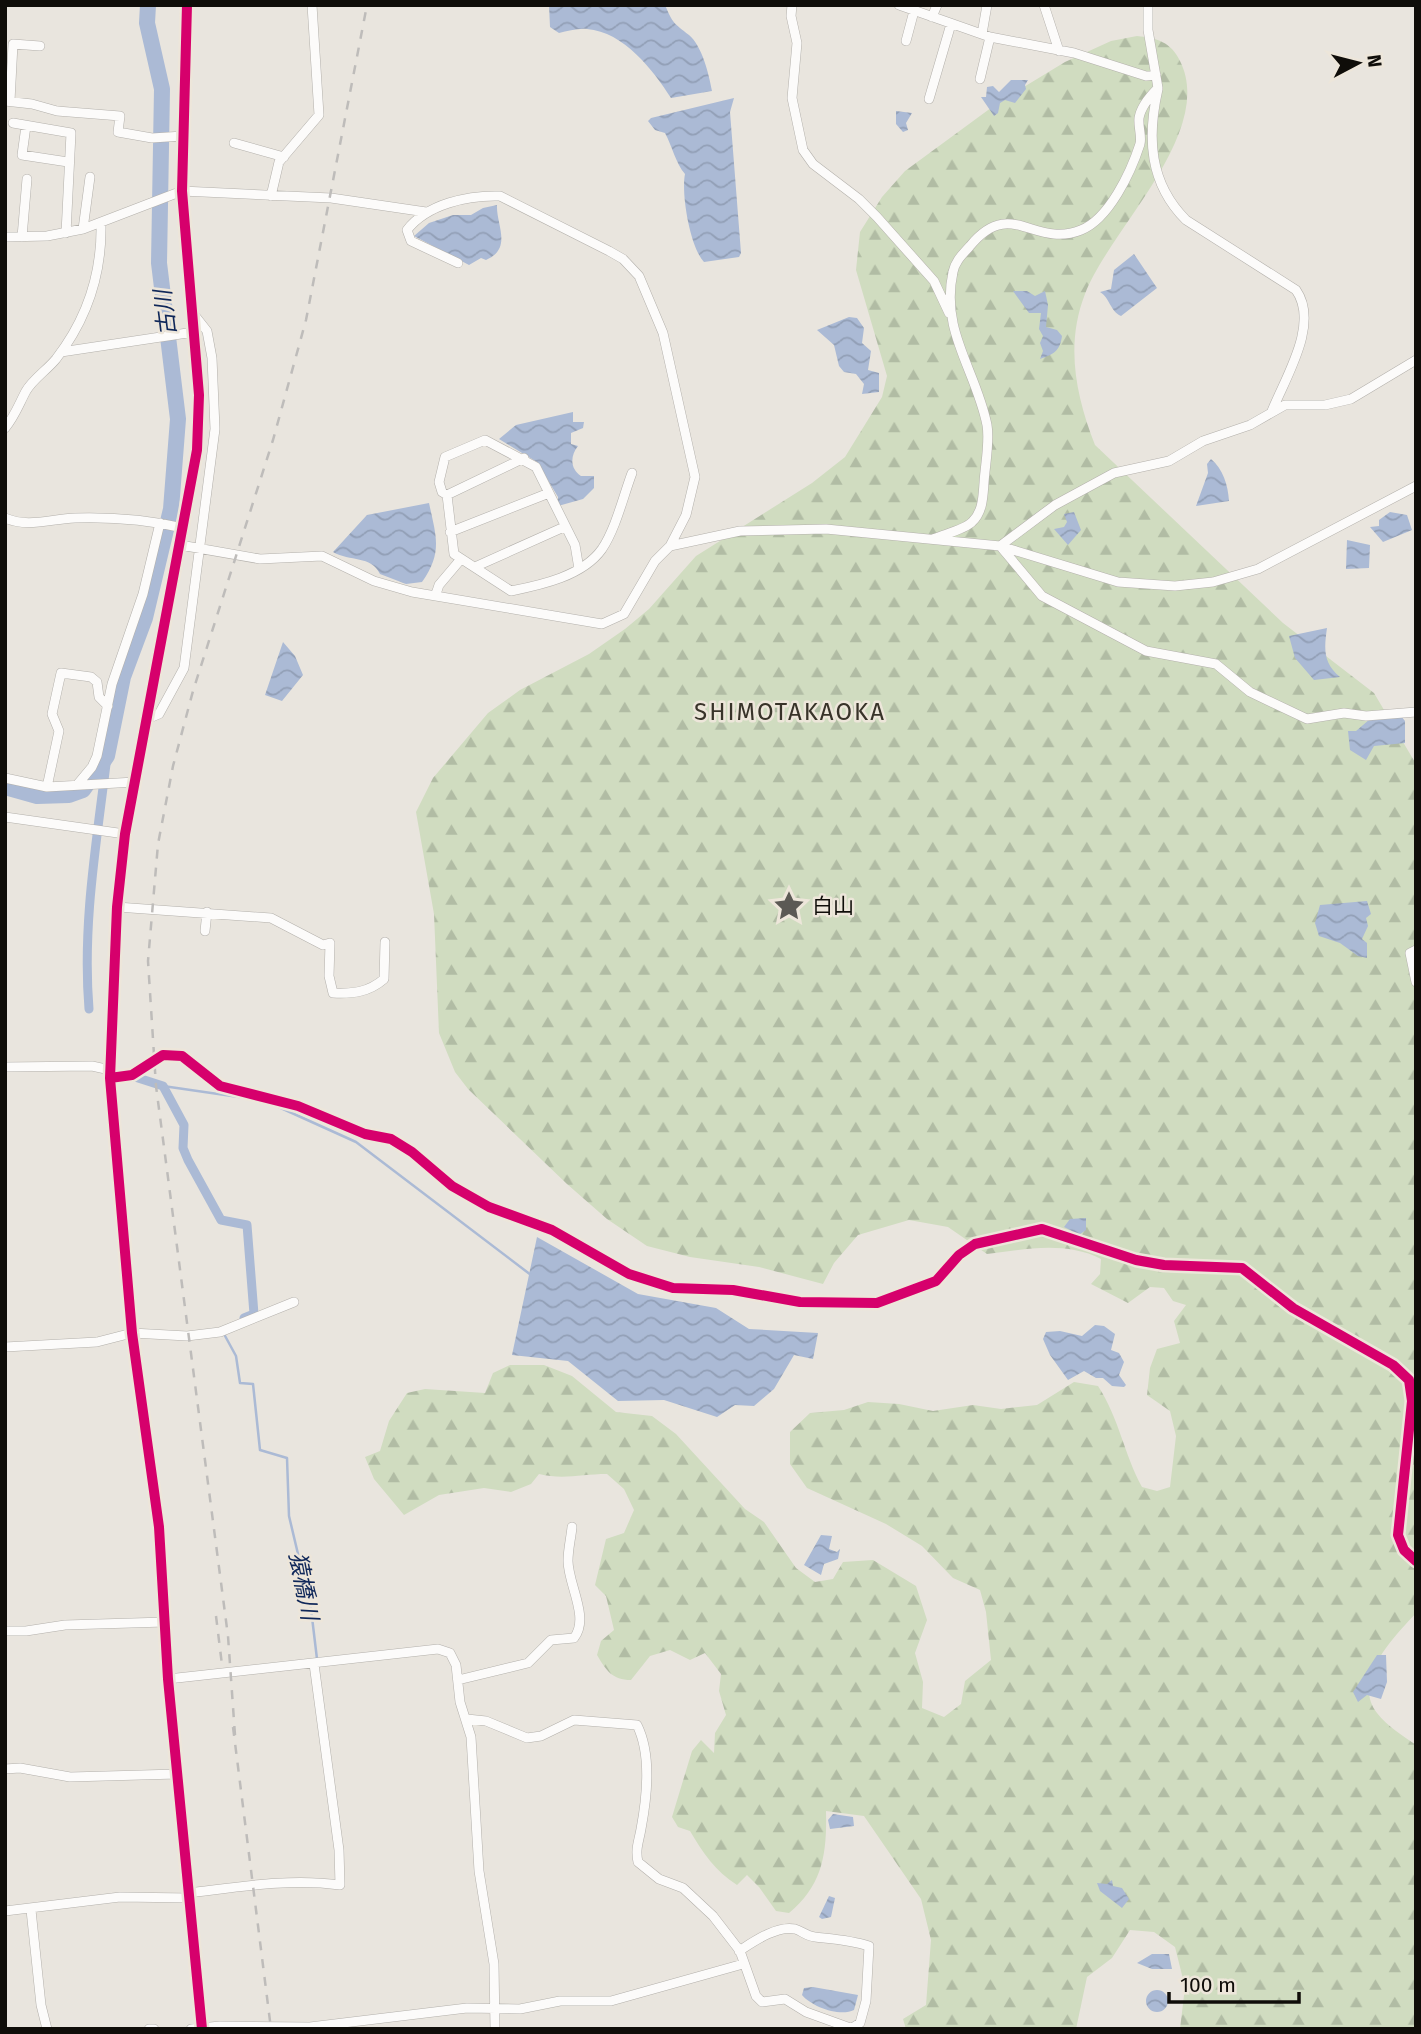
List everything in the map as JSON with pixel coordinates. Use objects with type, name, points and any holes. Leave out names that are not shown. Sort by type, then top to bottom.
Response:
[{"type":"street","points":[[187,5],[182,191],[199,423],[179,527],[180,545],[125,834],[117,907],[110,1074],[132,1333],[153,1465],[168,1679],[202,2028]]},
{"type":"street","points":[[271,196],[279,162],[319,115],[312,5]]},
{"type":"street","points":[[792,5],[791,16],[797,43],[792,98],[803,150],[813,164],[859,199],[934,281],[946,302],[988,428],[981,508],[971,523],[932,540]]},
{"type":"street","points":[[899,5],[986,36],[1089,57],[1146,76],[1156,75]]},
{"type":"street","points":[[932,18],[937,5]]},
{"type":"street","points":[[979,79],[986,36],[987,5]]},
{"type":"street","points":[[1044,5],[1059,51]]},
{"type":"street","points":[[1148,5],[1148,30],[1158,88],[1150,125],[1157,172],[1176,208],[1186,220],[1296,290],[1303,300],[1305,315],[1299,346],[1272,411]]},
{"type":"street","points":[[906,41],[914,11]]},
{"type":"street","points":[[929,99],[951,24]]},
{"type":"street","points":[[40,46],[13,44],[7,101],[57,111],[120,116],[118,132],[152,138],[183,136]]},
{"type":"street","points":[[951,322],[953,273],[957,261],[987,228],[996,223],[1010,222],[1027,229],[1062,234],[1081,230],[1098,218],[1132,164],[1141,142],[1139,118],[1147,99],[1158,88]]},
{"type":"street","points":[[13,123],[71,133],[66,233]]},
{"type":"street","points":[[26,125],[22,155],[68,162]]},
{"type":"street","points":[[234,143],[284,157]]},
{"type":"street","points":[[83,229],[90,177]]},
{"type":"street","points":[[22,237],[27,178]]},
{"type":"street","points":[[5,237],[66,233],[83,229],[182,191],[331,198],[426,212]]},
{"type":"street","points":[[180,545],[269,560],[303,555],[322,556],[374,581],[412,592],[436,593],[602,624],[614,621],[624,614],[655,561],[670,546],[686,515],[695,477],[663,333],[639,276],[624,259],[500,196],[481,195],[426,212],[415,219],[407,230],[408,237],[458,263]]},
{"type":"street","points":[[5,428],[16,415],[27,389],[61,352],[94,288],[100,267],[101,224]]},
{"type":"street","points":[[147,719],[159,714],[184,668],[201,549],[216,404],[207,331],[192,312]]},
{"type":"street","points":[[61,352],[194,332]]},
{"type":"street","points":[[1000,546],[1044,513],[1095,481],[1114,473],[1168,461],[1203,441],[1250,425],[1285,405],[1325,405],[1351,399],[1416,360]]},
{"type":"street","points":[[447,495],[442,492],[439,482],[445,457],[485,440],[524,458],[536,467],[575,545],[579,569]]},
{"type":"street","points":[[447,495],[524,458]]},
{"type":"street","points":[[447,495],[451,548],[461,559],[477,566],[510,591],[552,581],[579,569],[601,549],[632,473]]},
{"type":"street","points":[[670,546],[740,531],[768,528],[826,529],[1000,546],[1118,582],[1175,586],[1213,582],[1280,559],[1416,486]]},
{"type":"street","points":[[450,532],[549,493]]},
{"type":"street","points":[[5,518],[19,524],[73,518],[161,523],[179,527]]},
{"type":"street","points":[[79,785],[97,756],[107,706],[143,594],[161,523]]},
{"type":"street","points":[[477,566],[564,527]]},
{"type":"street","points":[[1000,546],[1042,596],[1146,651],[1216,664],[1250,692],[1307,719],[1344,713],[1366,716],[1416,712]]},
{"type":"street","points":[[436,593],[439,585],[461,559]]},
{"type":"street","points":[[47,786],[58,731],[52,714],[61,673],[91,677],[97,682],[99,697],[107,706]]},
{"type":"street","points":[[5,778],[47,786],[135,782]]},
{"type":"street","points":[[5,817],[90,826],[125,834]]},
{"type":"street","points":[[117,907],[271,918],[323,945],[330,943],[329,976],[333,993],[374,988],[384,979],[386,942]]},
{"type":"street","points":[[205,931],[207,912]]},
{"type":"street","points":[[1416,950],[1410,953],[1416,982]]},
{"type":"street","points":[[5,1067],[92,1066],[110,1074],[132,1075],[163,1055],[182,1056],[219,1086],[298,1106],[365,1134],[391,1139],[412,1152],[452,1186],[489,1207],[552,1230],[629,1274],[673,1289],[733,1290],[800,1302],[877,1303],[936,1281],[959,1255],[975,1244],[1042,1229],[1136,1260],[1164,1265],[1226,1265],[1242,1268],[1293,1308],[1393,1365],[1409,1380],[1412,1402],[1398,1535],[1404,1550],[1416,1561]]},
{"type":"street","points":[[5,1347],[97,1342],[132,1333],[187,1336],[223,1331],[294,1302]]},
{"type":"street","points":[[458,1680],[528,1663],[551,1640],[574,1638],[579,1632],[579,1616],[568,1561],[572,1527]]},
{"type":"street","points":[[5,1631],[65,1625],[165,1622]]},
{"type":"street","points":[[168,1679],[438,1649],[450,1653],[456,1665],[460,1702],[471,1737],[479,1871],[494,1964],[495,2029]]},
{"type":"street","points":[[5,1911],[32,1910],[120,1897],[188,1895],[313,1881],[340,1885],[339,1850],[316,1664]]},
{"type":"street","points":[[467,1719],[485,1721],[527,1738],[541,1737],[574,1720],[637,1725],[643,1737],[646,1759],[643,1817],[636,1850],[638,1862],[659,1879],[683,1888],[713,1916],[739,1951],[756,1996],[762,2002],[785,1999],[806,2012],[853,2028],[860,2023],[866,2001],[869,1946],[853,1940],[808,1937],[795,1929],[786,1929],[757,1939],[739,1951]]},
{"type":"street","points":[[5,1769],[20,1768],[71,1777],[177,1774]]},
{"type":"street","points":[[32,1910],[37,1978],[47,2029]]},
{"type":"street","points":[[191,2029],[333,2027],[467,2008],[494,2010],[560,2001],[611,2001],[743,1964]]},
{"type":"green space","points":[[1137,36],[1157,40],[1172,49],[1180,61],[1187,89],[1184,118],[1172,149],[1097,269],[1079,313],[1075,332],[1075,370],[1095,445],[1283,623],[1374,693],[1416,764],[1416,1613],[1378,1660],[1369,1687],[1370,1700],[1377,1713],[1416,1745],[1416,2029],[1180,2029],[1185,1987],[1175,1947],[1154,1932],[1130,1930],[1112,1958],[1087,1977],[1076,2029],[906,2029],[903,2019],[926,2005],[931,1940],[921,1899],[864,1816],[826,1811],[821,1867],[809,1891],[789,1913],[776,1911],[747,1875],[737,1885],[729,1880],[710,1861],[690,1831],[678,1827],[672,1817],[692,1751],[701,1740],[714,1753],[715,1733],[726,1715],[719,1691],[721,1674],[705,1653],[690,1660],[670,1650],[650,1656],[631,1680],[624,1680],[610,1673],[597,1655],[601,1641],[614,1630],[606,1596],[595,1585],[606,1539],[624,1533],[634,1510],[624,1489],[607,1474],[564,1477],[539,1474],[531,1484],[511,1492],[484,1488],[439,1495],[404,1515],[374,1479],[365,1457],[380,1451],[389,1421],[407,1393],[425,1389],[485,1393],[493,1373],[510,1365],[544,1365],[572,1376],[616,1412],[652,1416],[676,1434],[745,1509],[764,1522],[796,1568],[815,1582],[833,1579],[843,1562],[873,1560],[916,1586],[927,1620],[915,1653],[923,1682],[922,1708],[944,1717],[961,1704],[965,1681],[991,1660],[986,1612],[980,1590],[953,1578],[922,1546],[886,1524],[807,1488],[790,1464],[790,1432],[810,1413],[844,1410],[868,1402],[899,1404],[933,1411],[973,1405],[1001,1409],[1037,1405],[1074,1382],[1098,1386],[1142,1487],[1157,1491],[1170,1487],[1176,1436],[1170,1411],[1147,1395],[1150,1368],[1157,1349],[1180,1343],[1174,1321],[1186,1305],[1173,1301],[1164,1288],[1150,1287],[1128,1303],[1091,1284],[1100,1274],[1101,1259],[1088,1253],[1045,1248],[987,1254],[948,1227],[909,1220],[858,1235],[834,1263],[823,1284],[759,1267],[690,1257],[647,1246],[607,1219],[567,1184],[468,1089],[455,1072],[439,1033],[434,914],[416,812],[433,778],[488,713],[520,690],[589,654],[625,629],[649,609],[696,556],[812,483],[845,457],[882,397],[887,376],[856,270],[860,232],[882,197],[905,171],[999,102],[1065,62],[1111,41]]},
{"type":"water","points":[[549,5],[665,5],[674,23],[698,46],[712,91],[671,98],[636,54],[613,37],[587,29],[559,33],[550,27]]},
{"type":"water","points":[[1011,80],[1028,80],[1026,89],[1015,103],[1005,100],[1000,103],[998,113],[994,116],[981,97],[986,97],[987,87],[993,86],[999,92]]},
{"type":"water","points":[[734,98],[730,112],[741,253],[739,257],[704,262],[695,245],[688,220],[684,194],[685,174],[665,133],[655,130],[648,121],[651,118]]},
{"type":"water","points":[[896,111],[912,113],[906,123],[908,130],[903,132],[896,124]]},
{"type":"water","points":[[497,205],[501,243],[494,255],[486,260],[481,258],[469,265],[414,236],[429,223],[453,215],[471,215],[483,208]]},
{"type":"water","points":[[1134,254],[1157,288],[1121,316],[1100,292],[1111,289],[1114,270]]},
{"type":"water","points":[[1013,291],[1027,291],[1035,296],[1045,291],[1048,305],[1046,327],[1057,330],[1062,336],[1058,349],[1053,353],[1040,359],[1043,351],[1040,343],[1043,336],[1039,329],[1041,313],[1029,313]]},
{"type":"water","points":[[849,317],[857,318],[864,328],[862,343],[871,351],[868,370],[879,373],[879,392],[862,394],[864,384],[856,374],[844,372],[839,366],[834,345],[817,330]]},
{"type":"water","points":[[573,412],[573,422],[584,422],[583,428],[571,433],[571,444],[578,446],[573,466],[581,476],[594,476],[594,488],[583,499],[558,506],[558,497],[537,462],[499,439],[516,425]]},
{"type":"water","points":[[1211,459],[1224,478],[1229,501],[1196,506],[1208,473],[1207,464]]},
{"type":"water","points":[[429,503],[436,544],[433,562],[422,582],[406,584],[380,574],[366,561],[333,552],[367,515]]},
{"type":"water","points":[[1074,512],[1081,530],[1068,545],[1054,529],[1064,527],[1067,522],[1064,514]]},
{"type":"water","points":[[1390,512],[1407,515],[1412,530],[1383,542],[1370,527],[1379,526],[1379,520]]},
{"type":"water","points":[[1347,540],[1370,545],[1369,568],[1346,569]]},
{"type":"water","points":[[1327,628],[1326,655],[1330,666],[1340,677],[1314,680],[1295,658],[1289,636]]},
{"type":"water","points":[[283,642],[295,656],[303,675],[282,701],[265,695]]},
{"type":"water","points":[[1401,716],[1405,721],[1405,743],[1374,746],[1366,760],[1350,750],[1348,731],[1356,731],[1370,719]]},
{"type":"water","points":[[1367,901],[1371,914],[1366,918],[1368,926],[1362,939],[1367,943],[1367,958],[1358,956],[1340,943],[1319,936],[1315,923],[1320,905]]},
{"type":"water","points":[[1086,1218],[1086,1230],[1073,1239],[1072,1231],[1064,1227],[1070,1219]]},
{"type":"water","points":[[537,1237],[638,1294],[716,1308],[749,1329],[818,1333],[813,1359],[794,1355],[774,1389],[754,1406],[735,1405],[717,1417],[664,1400],[618,1401],[568,1361],[512,1355]]},
{"type":"water","points":[[1095,1325],[1104,1326],[1115,1334],[1111,1350],[1119,1353],[1124,1362],[1119,1375],[1126,1385],[1124,1387],[1112,1386],[1103,1378],[1096,1378],[1084,1371],[1068,1380],[1050,1355],[1043,1339],[1046,1332],[1060,1331],[1082,1336]]},
{"type":"water","points":[[821,1535],[832,1536],[829,1549],[837,1552],[840,1549],[838,1559],[824,1564],[821,1575],[804,1565]]},
{"type":"water","points":[[1377,1655],[1386,1655],[1387,1682],[1381,1699],[1367,1695],[1358,1702],[1353,1692]]},
{"type":"water","points":[[833,1814],[853,1817],[854,1826],[830,1829],[828,1820]]},
{"type":"water","points":[[1112,1880],[1113,1886],[1122,1888],[1129,1899],[1122,1908],[1100,1891],[1097,1883],[1107,1884]]},
{"type":"water","points":[[829,1896],[835,1898],[831,1917],[822,1919],[819,1917]]},
{"type":"water","points":[[1152,1954],[1169,1954],[1172,1969],[1152,1969],[1137,1963]]},
{"type":"water","points":[[813,1987],[858,1995],[854,2010],[826,2010],[812,2003],[802,1995],[804,1988]]},
{"type":"water","points":[[1157,1990],[1165,1993],[1168,2001],[1165,2009],[1157,2012],[1149,2009],[1146,2001],[1149,1993]]},
{"type":"waterway","name":"古川","points":[[5,787],[37,796],[69,795],[83,790],[107,756],[123,677],[145,618],[171,509],[178,419],[159,263],[162,89],[147,23],[148,5]]},
{"type":"waterway","points":[[89,1009],[89,914],[107,756]]},
{"type":"waterway","points":[[135,1077],[163,1086],[184,1125],[183,1148],[188,1160],[221,1220],[247,1225],[254,1314],[244,1318]]},
{"type":"waterway","points":[[163,1086],[259,1100]]},
{"type":"waterway","points":[[272,1104],[356,1142],[531,1275]]},
{"type":"waterway","name":"猿橋川","points":[[224,1334],[236,1356],[240,1383],[253,1384],[260,1450],[287,1458],[289,1516],[311,1609],[317,1659]]},
{"type":"railway","points":[[235,1735],[228,1636],[156,1086],[148,961],[158,844],[173,766],[193,691],[273,440],[306,320],[367,5]]},
{"type":"railway","points":[[216,1616],[222,1665]]},
{"type":"railway","points":[[233,1727],[271,2029]]},
{"type":"cycle path","points":[[187,5],[182,191],[199,395],[197,450],[125,834],[117,907],[110,1078],[132,1333],[159,1527],[168,1679],[202,2029]]},
{"type":"cycle path","points":[[110,1078],[132,1075],[163,1055],[182,1056],[220,1086],[298,1106],[365,1134],[391,1139],[412,1152],[452,1186],[489,1207],[552,1230],[629,1274],[673,1288],[733,1290],[800,1302],[877,1303],[936,1281],[959,1255],[975,1244],[1042,1229],[1136,1260],[1164,1265],[1242,1268],[1293,1308],[1393,1365],[1409,1380],[1412,1401],[1398,1535],[1404,1550],[1416,1561]]},
{"type":"place","name":"白山","points":[[789,906]]},
{"type":"district","name":"SHIMOTAKAOKA","points":[[790,712]]}]
